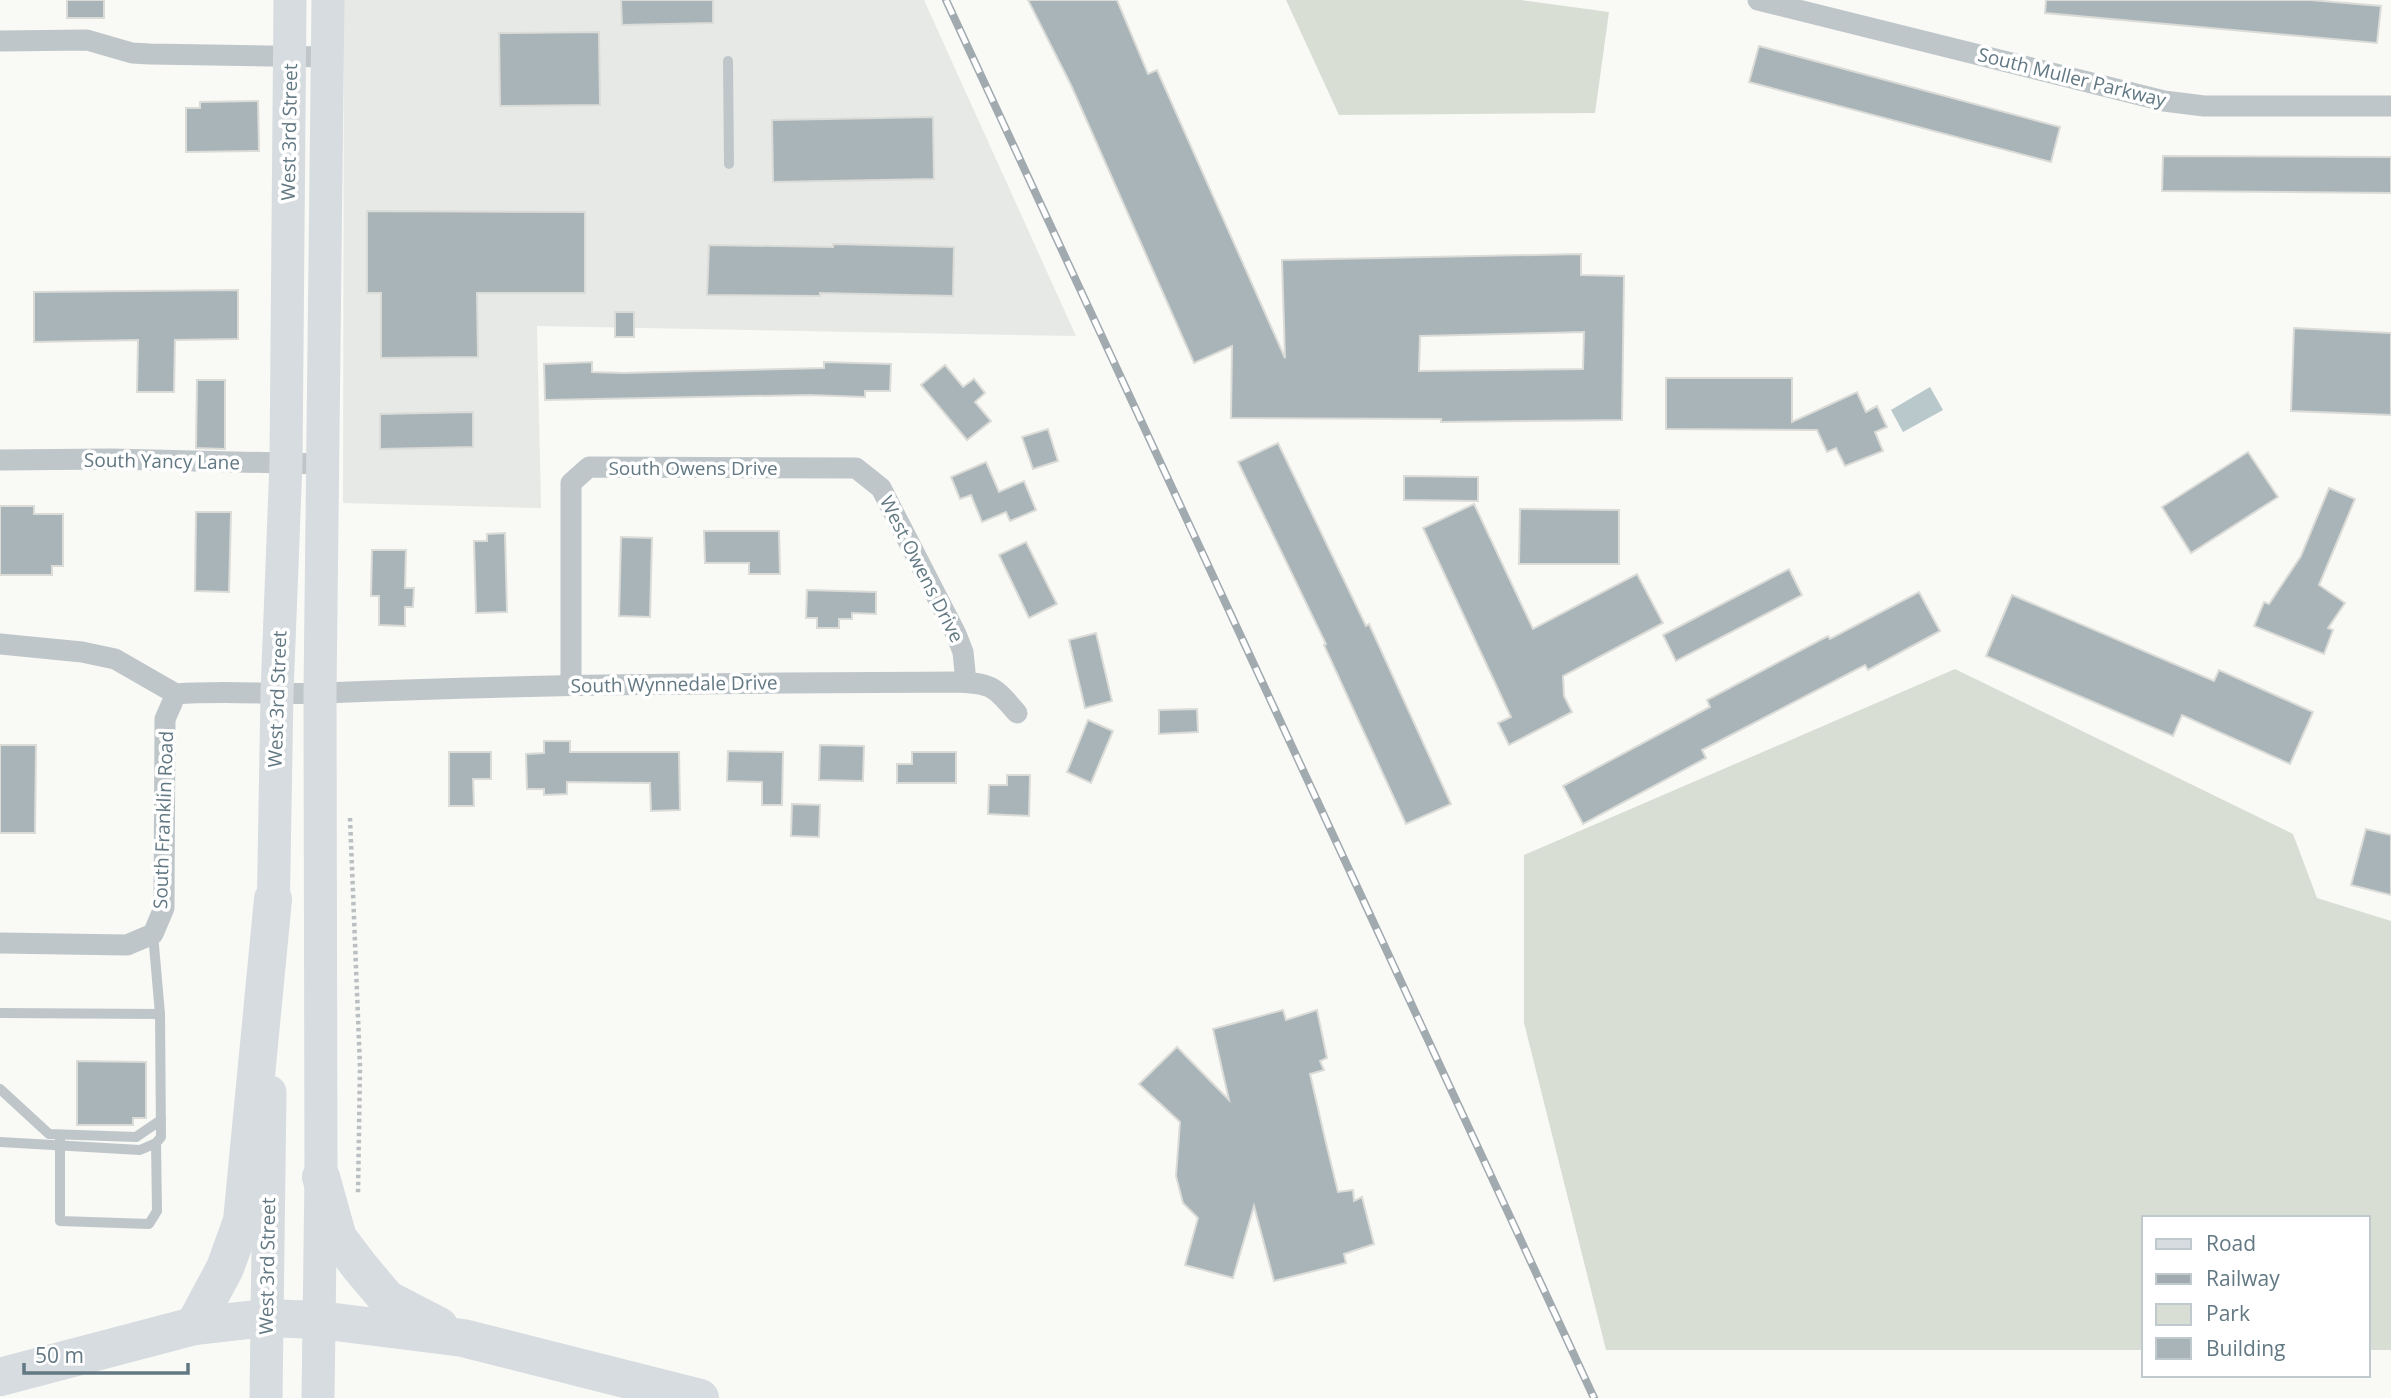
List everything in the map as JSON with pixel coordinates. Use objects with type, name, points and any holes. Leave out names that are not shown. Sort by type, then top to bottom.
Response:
[{"type":"highway","points":[[194,1326],[225,1268],[242,1221],[273,899]]},
{"type":"highway","points":[[321,1177],[338,1238],[380,1291],[387,1298],[463,1338]]},
{"type":"highway","points":[[0,1377],[194,1326],[266,1318],[319,1320],[463,1338],[700,1398]]},
{"type":"main road","name":"West 3rd Street","points":[[266,1398],[277,694],[286,463],[290,0]]},
{"type":"main road","name":"West 3rd Street","points":[[318,1398],[321,1177],[320,693],[328,0]]},
{"type":"street","name":"South Muller Parkway","points":[[1758,0],[2164,101],[2204,106],[2391,106]]},
{"type":"street","points":[[0,41],[87,40],[150,54],[327,57]]},
{"type":"street","name":"South Yancy Lane","points":[[0,460],[112,458],[324,464]]},
{"type":"street","name":"South Owens Drive","points":[[571,685],[571,483],[589,467],[856,468]]},
{"type":"street","name":"West Owens Drive","points":[[856,468],[881,488],[956,634],[963,652],[966,682]]},
{"type":"street","points":[[0,644],[82,652],[115,659],[176,694],[213,691],[277,694]]},
{"type":"street","name":"South Wynnedale Drive","points":[[277,694],[571,685],[966,682],[992,686],[1017,713]]},
{"type":"street","name":"South Franklin Road","points":[[0,943],[127,945],[153,934],[164,908],[165,719],[176,694]]},
{"type":"lane","points":[[727,61],[729,164]]},
{"type":"lane","points":[[0,1142],[140,1150],[156,1143],[161,1137],[160,1014],[153,934]]},
{"type":"lane","points":[[0,1013],[160,1014]]},
{"type":"lane","points":[[0,1089],[49,1134],[136,1137],[161,1120]]},
{"type":"lane","points":[[60,1135],[60,1221],[149,1224],[157,1211],[156,1143]]},
{"type":"path","points":[[350,813],[360,1067],[358,1203]]},
{"type":"shaded area","points":[[344,0],[924,0],[1076,336],[537,326],[541,508],[343,503]]},
{"type":"shaded area","points":[[1930,387],[1943,410],[1903,432],[1891,410]]},
{"type":"green space","points":[[1286,0],[1521,0],[1609,12],[1595,113],[1339,115]]},
{"type":"green space","points":[[1955,669],[2293,834],[2317,898],[2391,921],[2391,1350],[2370,1350],[2370,1216],[2142,1216],[2142,1350],[1606,1350],[1524,1023],[1524,855]]},
{"type":"building","points":[[67,0],[104,0],[104,18],[67,18]]},
{"type":"building","points":[[621,0],[713,0],[713,23],[622,25]]},
{"type":"building","points":[[1028,0],[1117,0],[1148,74],[1157,70],[1285,358],[1282,260],[1581,254],[1581,275],[1624,276],[1622,420],[1441,422],[1441,419],[1231,418],[1232,346],[1194,363],[1071,85]],"holes":[[[1584,332],[1583,369],[1419,371],[1420,336]]]},
{"type":"building","points":[[2046,0],[2310,0],[2381,6],[2377,43],[2045,13]]},
{"type":"building","points":[[599,32],[600,105],[500,106],[499,33]]},
{"type":"building","points":[[1759,46],[2060,127],[2051,162],[1749,82]]},
{"type":"building","points":[[258,101],[259,151],[186,152],[186,108],[200,108],[200,102]]},
{"type":"building","points":[[933,117],[934,179],[773,182],[772,120]]},
{"type":"building","points":[[2163,156],[2391,157],[2391,193],[2162,191]]},
{"type":"building","points":[[367,211],[585,212],[585,293],[477,293],[478,357],[381,358],[381,293],[367,293]]},
{"type":"building","points":[[833,244],[954,247],[953,296],[820,293],[820,296],[707,295],[709,245],[833,247]]},
{"type":"building","points":[[238,290],[238,339],[175,340],[174,392],[137,392],[138,340],[34,342],[34,292]]},
{"type":"building","points":[[615,312],[634,312],[634,337],[615,337]]},
{"type":"building","points":[[2294,328],[2391,333],[2391,415],[2291,411]]},
{"type":"building","points":[[592,362],[592,372],[623,373],[824,368],[824,362],[891,364],[890,391],[865,391],[865,397],[809,395],[545,400],[544,364]]},
{"type":"building","points":[[945,365],[963,387],[974,379],[985,393],[975,402],[991,421],[967,440],[921,385]]},
{"type":"building","points":[[1666,378],[1792,378],[1792,422],[1857,392],[1866,412],[1877,406],[1887,427],[1875,432],[1883,451],[1845,466],[1836,448],[1827,452],[1817,430],[1666,429]]},
{"type":"building","points":[[197,380],[225,380],[225,449],[196,448]]},
{"type":"building","points":[[473,412],[473,447],[380,449],[380,414]]},
{"type":"building","points":[[1048,429],[1058,461],[1033,469],[1022,437]]},
{"type":"building","points":[[1278,443],[1366,626],[1369,624],[1451,804],[1406,824],[1324,645],[1326,644],[1238,462]]},
{"type":"building","points":[[2248,452],[2278,497],[2191,553],[2162,507]]},
{"type":"building","points":[[986,462],[999,492],[1024,481],[1036,510],[1010,521],[1006,512],[982,522],[971,495],[960,499],[951,477]]},
{"type":"building","points":[[1404,476],[1478,477],[1478,501],[1404,500]]},
{"type":"building","points":[[2329,488],[2355,499],[2319,585],[2345,603],[2328,628],[2333,630],[2324,654],[2254,626],[2264,602],[2269,604],[2301,556]]},
{"type":"building","points":[[1474,504],[1533,629],[1637,574],[1663,623],[1563,676],[1564,696],[1572,712],[1509,745],[1498,723],[1511,717],[1423,528]]},
{"type":"building","points":[[0,506],[34,506],[34,514],[63,514],[63,566],[52,566],[52,575],[0,575]]},
{"type":"building","points":[[1520,509],[1619,510],[1619,564],[1519,564]]},
{"type":"building","points":[[196,512],[231,512],[229,592],[195,591]]},
{"type":"building","points":[[704,531],[779,531],[780,574],[749,574],[749,563],[705,563]]},
{"type":"building","points":[[505,533],[507,612],[476,613],[474,541],[487,541],[487,534]]},
{"type":"building","points":[[621,537],[652,538],[650,617],[619,616]]},
{"type":"building","points":[[1026,542],[1057,604],[1029,618],[999,555]]},
{"type":"building","points":[[372,550],[406,550],[405,588],[414,588],[413,607],[405,607],[405,626],[379,625],[379,596],[371,596]]},
{"type":"building","points":[[1789,569],[1802,595],[1676,661],[1663,635]]},
{"type":"building","points":[[807,590],[876,592],[876,614],[852,613],[852,619],[839,619],[839,628],[817,628],[817,618],[806,618]]},
{"type":"building","points":[[1919,592],[1940,631],[1868,670],[1865,665],[1702,750],[1706,758],[1583,824],[1563,786],[1710,707],[1707,700],[1828,636],[1830,639]]},
{"type":"building","points":[[2012,595],[2214,681],[2219,670],[2313,712],[2290,764],[2182,715],[2173,736],[1986,656]]},
{"type":"building","points":[[1096,633],[1112,701],[1085,708],[1069,640]]},
{"type":"building","points":[[1197,709],[1198,732],[1159,734],[1159,710]]},
{"type":"building","points":[[1088,720],[1113,731],[1091,783],[1067,772]]},
{"type":"building","points":[[544,741],[570,741],[570,752],[679,752],[680,810],[651,811],[650,783],[567,782],[567,794],[544,795],[544,789],[527,789],[526,754],[544,753]]},
{"type":"building","points":[[0,745],[36,745],[35,833],[0,833]]},
{"type":"building","points":[[820,745],[864,746],[863,781],[819,780]]},
{"type":"building","points":[[728,751],[783,752],[782,805],[762,805],[762,782],[727,781]]},
{"type":"building","points":[[449,752],[491,752],[491,779],[473,779],[474,806],[449,806]]},
{"type":"building","points":[[912,752],[956,752],[956,783],[897,783],[897,764],[912,764]]},
{"type":"building","points":[[1007,775],[1030,775],[1029,816],[988,814],[989,785],[1007,785]]},
{"type":"building","points":[[792,804],[820,805],[819,837],[791,836]]},
{"type":"building","points":[[2366,829],[2391,835],[2391,895],[2351,885]]},
{"type":"building","points":[[1283,1010],[1286,1020],[1317,1010],[1327,1058],[1320,1061],[1324,1070],[1310,1074],[1326,1143],[1338,1192],[1353,1190],[1354,1201],[1362,1197],[1374,1244],[1344,1254],[1346,1263],[1274,1281],[1254,1206],[1233,1278],[1185,1265],[1198,1218],[1183,1203],[1176,1176],[1180,1122],[1139,1084],[1177,1047],[1229,1100],[1213,1029]]},
{"type":"building","points":[[77,1061],[146,1062],[146,1118],[133,1118],[133,1125],[77,1125]]},
{"type":"railway","points":[[946,0],[1594,1398]]}]
